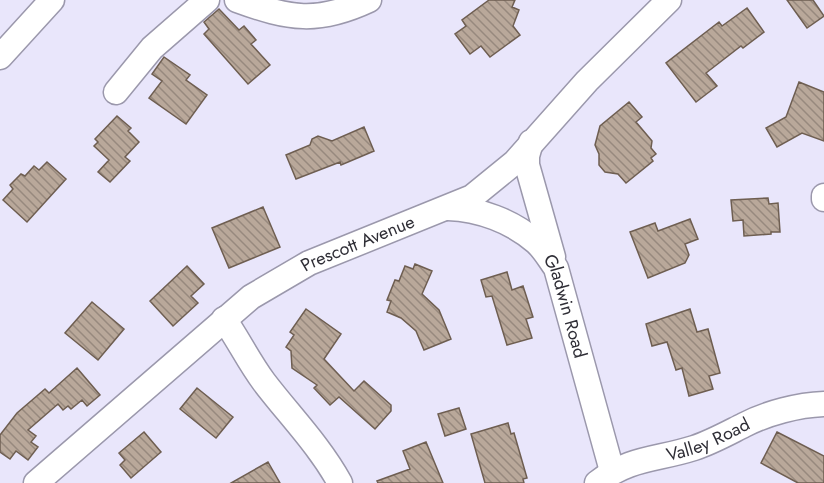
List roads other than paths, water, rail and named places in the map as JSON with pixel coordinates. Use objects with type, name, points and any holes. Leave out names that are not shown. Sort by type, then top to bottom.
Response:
[{"type":"street","points":[[0,57],[52,0]]},
{"type":"street","points":[[116,92],[152,48],[207,0]]},
{"type":"street","points":[[237,0],[277,13],[306,17],[331,14],[363,2]]},
{"type":"street","name":"Prescott Avenue","points":[[36,483],[251,297],[309,263],[472,197],[514,162],[587,81],[669,0]]},
{"type":"street","points":[[531,142],[527,165],[556,268]]},
{"type":"street","name":"Gladwin Road","points":[[444,208],[470,209],[517,229],[537,242],[556,268],[604,477]]},
{"type":"street","points":[[224,319],[264,381],[328,460],[340,483]]},
{"type":"street","name":"Valley Road","points":[[604,477],[638,460],[669,456],[694,448],[757,420],[788,410],[824,404]]}]
